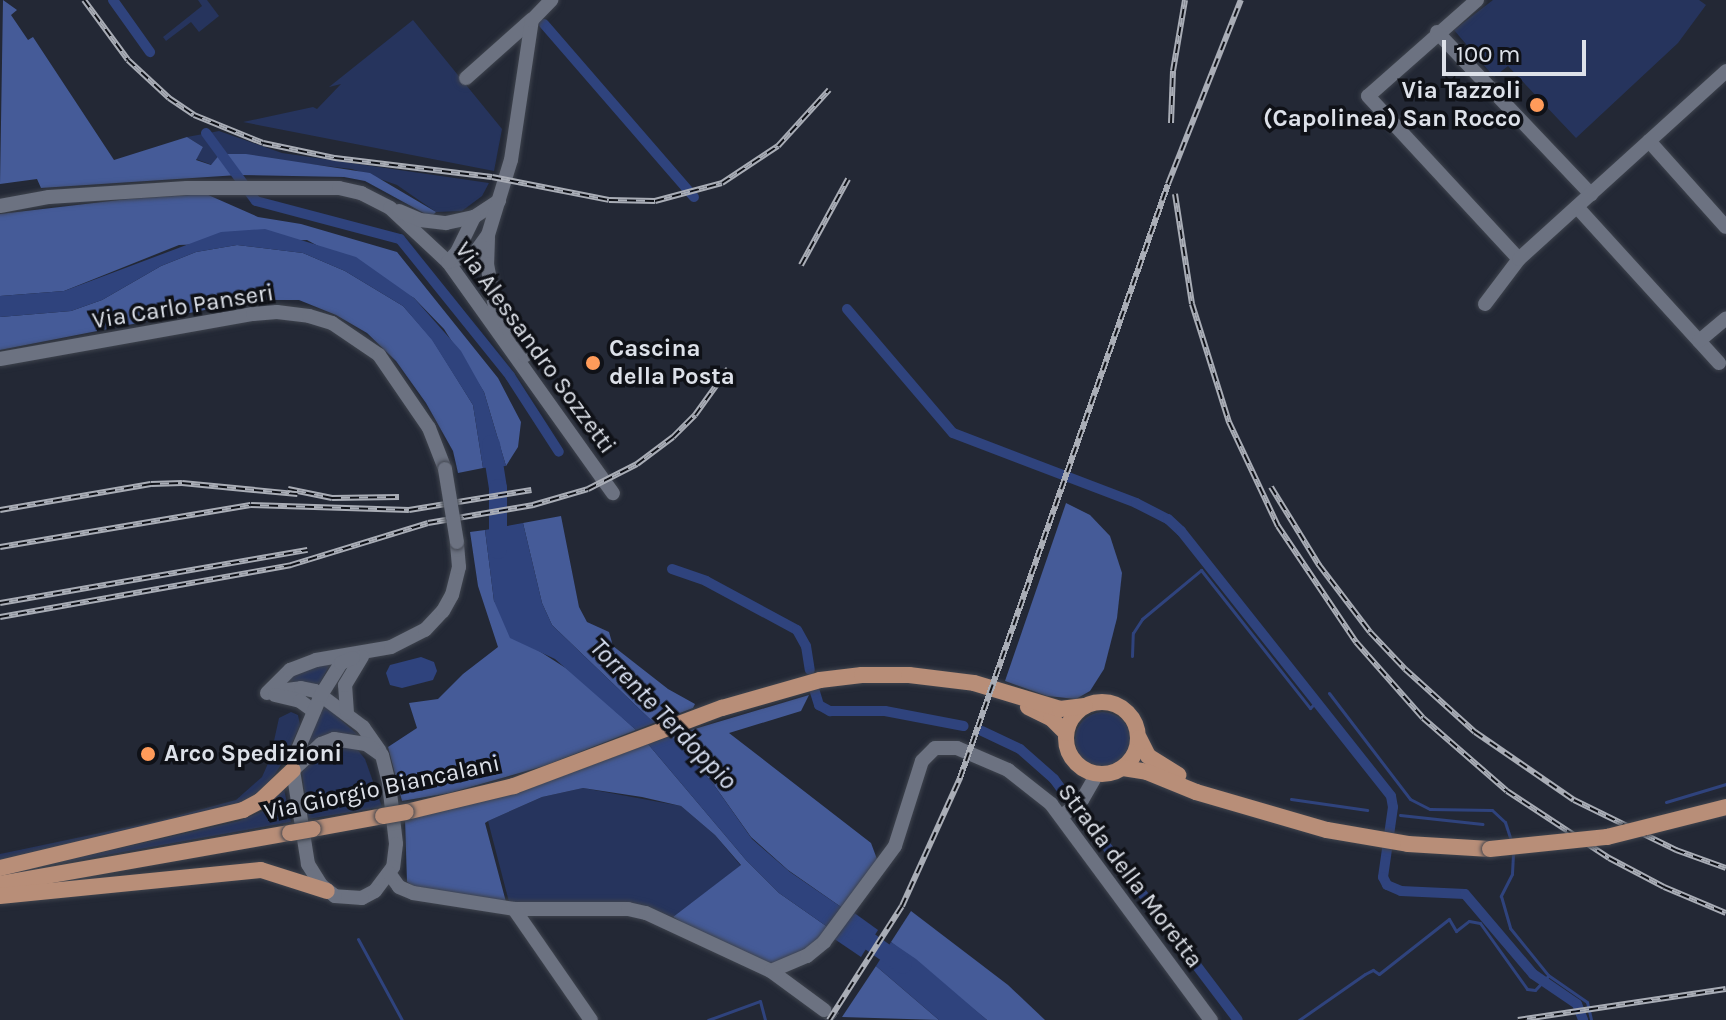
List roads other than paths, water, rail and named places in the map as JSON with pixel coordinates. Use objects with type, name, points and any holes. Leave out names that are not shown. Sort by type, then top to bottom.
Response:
[{"type":"main road","name":"Via Giorgio Biancalani","points":[[0,884],[463,800],[552,773],[722,708],[798,685],[862,675],[954,680],[998,691]]},
{"type":"main road","points":[[998,691],[1060,709],[1109,702],[1121,706],[1130,714],[1144,752],[1152,760],[1222,798]]},
{"type":"main road","points":[[998,691],[1051,718],[1066,733],[1070,755],[1077,764],[1097,774],[1123,768],[1138,769],[1298,823],[1388,841],[1490,849],[1607,837],[1726,807]]},
{"type":"main road","points":[[1066,733],[1076,713],[1085,706]]},
{"type":"main road","points":[[1123,768],[1138,749],[1139,737]]},
{"type":"main road","points":[[0,868],[243,810],[260,801],[293,770]]},
{"type":"main road","points":[[0,896],[261,870],[327,891]]},
{"type":"street","points":[[466,78],[551,0]]},
{"type":"street","points":[[1477,0],[1437,32],[1368,96],[1519,259]]},
{"type":"street","points":[[529,375],[529,362],[495,307],[487,264],[488,235],[511,160],[532,20]]},
{"type":"street","points":[[1437,32],[1591,194]]},
{"type":"street","points":[[1485,304],[1519,259],[1726,71]]},
{"type":"street","points":[[1649,141],[1726,227]]},
{"type":"street","name":"Via Alessandro Sozzetti","points":[[0,206],[119,191],[339,188],[390,208],[448,262],[613,493]]},
{"type":"street","points":[[390,208],[420,220],[446,223],[474,217],[499,201]]},
{"type":"street","points":[[1577,207],[1719,363]]},
{"type":"street","points":[[448,262],[457,252],[474,217]]},
{"type":"street","points":[[448,262],[474,254],[488,235]]},
{"type":"street","name":"Via Carlo Panseri","points":[[0,359],[277,312],[309,316],[344,329],[379,355],[429,428],[445,469],[457,542],[458,577],[443,611],[417,635],[391,647],[316,660],[290,670],[267,693]]},
{"type":"street","points":[[1699,341],[1726,318]]},
{"type":"street","points":[[347,713],[345,685],[356,662],[368,652]]},
{"type":"street","name":"Via Carlo Panseri","points":[[293,770],[321,695],[341,663],[368,652]]},
{"type":"street","points":[[267,693],[301,688],[321,695],[373,737],[382,755],[396,844],[389,873],[375,891],[362,898],[347,899],[327,891],[308,864],[293,770],[321,744],[334,739],[366,744],[382,755]]},
{"type":"street","points":[[267,693],[300,701],[314,711]]},
{"type":"street","name":"Strada della Moretta","points":[[771,971],[807,956],[824,942],[895,846],[922,761],[935,748],[957,748],[994,762],[1029,784],[1062,816],[1211,1020]]},
{"type":"street","points":[[1062,816],[1082,800],[1097,774]]},
{"type":"street","points":[[389,873],[399,887],[413,893],[514,909],[628,909],[646,913],[771,971],[824,1010]]},
{"type":"street","points":[[514,909],[591,1020]]},
{"type":"waterway","points":[[113,0],[150,52]]},
{"type":"waterway","points":[[544,24],[694,197]]},
{"type":"waterway","points":[[206,133],[256,201],[400,239],[510,376],[559,452]]},
{"type":"waterway","points":[[847,309],[953,433],[1136,503],[1168,519],[1181,531],[1391,796],[1393,807],[1383,877],[1387,885],[1401,891],[1465,894],[1533,974],[1577,1004],[1583,1020]]},
{"type":"waterway","name":"Torrente Terdoppio","points":[[491,444],[498,488],[498,550]]},
{"type":"waterway","points":[[672,569],[706,581],[797,630],[806,646],[810,670]]},
{"type":"waterway","points":[[1132,656],[1133,633],[1142,619],[1201,570],[1310,708],[1314,704]]},
{"type":"waterway","points":[[815,692],[819,705],[830,711],[885,711],[964,726]]},
{"type":"waterway","points":[[1329,693],[1410,799],[1430,809],[1492,810],[1505,822],[1512,843]]},
{"type":"waterway","points":[[982,731],[1020,749],[1054,779],[1068,798]]},
{"type":"waterway","points":[[1666,802],[1726,784]]},
{"type":"waterway","points":[[1291,799],[1367,810]]},
{"type":"waterway","points":[[1082,814],[1238,1020]]},
{"type":"waterway","points":[[1400,815],[1483,824]]},
{"type":"waterway","points":[[1513,854],[1512,874],[1501,896],[1510,928],[1548,975],[1587,1002],[1591,1020]]},
{"type":"waterway","points":[[1299,1020],[1365,974],[1373,970],[1379,974],[1449,919],[1456,931],[1469,921],[1480,923],[1527,989],[1535,990],[1548,976]]},
{"type":"waterway","name":"Torrente Terdoppio","points":[[852,929],[903,965]]},
{"type":"waterway","points":[[358,939],[402,1020]]},
{"type":"waterway","points":[[708,1020],[760,1001],[765,1020]]},
{"type":"tunnel","points":[[824,1010],[837,1020]]},
{"type":"railway","points":[[84,0],[128,60],[169,98],[194,115],[263,143],[335,158],[492,177],[609,200],[655,201],[722,183],[778,146],[829,90]]},
{"type":"railway","points":[[1171,123],[1173,71],[1185,0]]},
{"type":"railway","points":[[829,1020],[902,906],[960,778],[1168,184],[1241,0]]},
{"type":"railway","points":[[801,265],[848,179]]},
{"type":"railway","points":[[1175,194],[1192,304],[1229,422],[1278,526],[1356,642],[1423,718],[1507,791],[1609,858],[1664,887],[1726,913]]},
{"type":"railway","points":[[0,617],[291,565],[428,523],[533,505],[588,489],[637,464],[673,437],[695,415],[728,369]]},
{"type":"railway","points":[[0,510],[151,484],[182,483],[297,494]]},
{"type":"railway","points":[[1271,487],[1319,565],[1370,632],[1405,669],[1475,732],[1574,800],[1676,850],[1726,868]]},
{"type":"railway","points":[[288,489],[332,498],[399,497]]},
{"type":"railway","points":[[0,547],[251,505],[409,510],[531,490]]},
{"type":"railway","points":[[0,603],[307,550]]},
{"type":"railway","points":[[1518,1020],[1726,989]]},
{"type":"place","name":"Via Tazzoli (Capolinea) San Rocco","points":[[1537,105]]},
{"type":"place","name":"Cascina della Posta","points":[[593,363]]},
{"type":"place","name":"Arco Spedizioni","points":[[148,754]]}]
